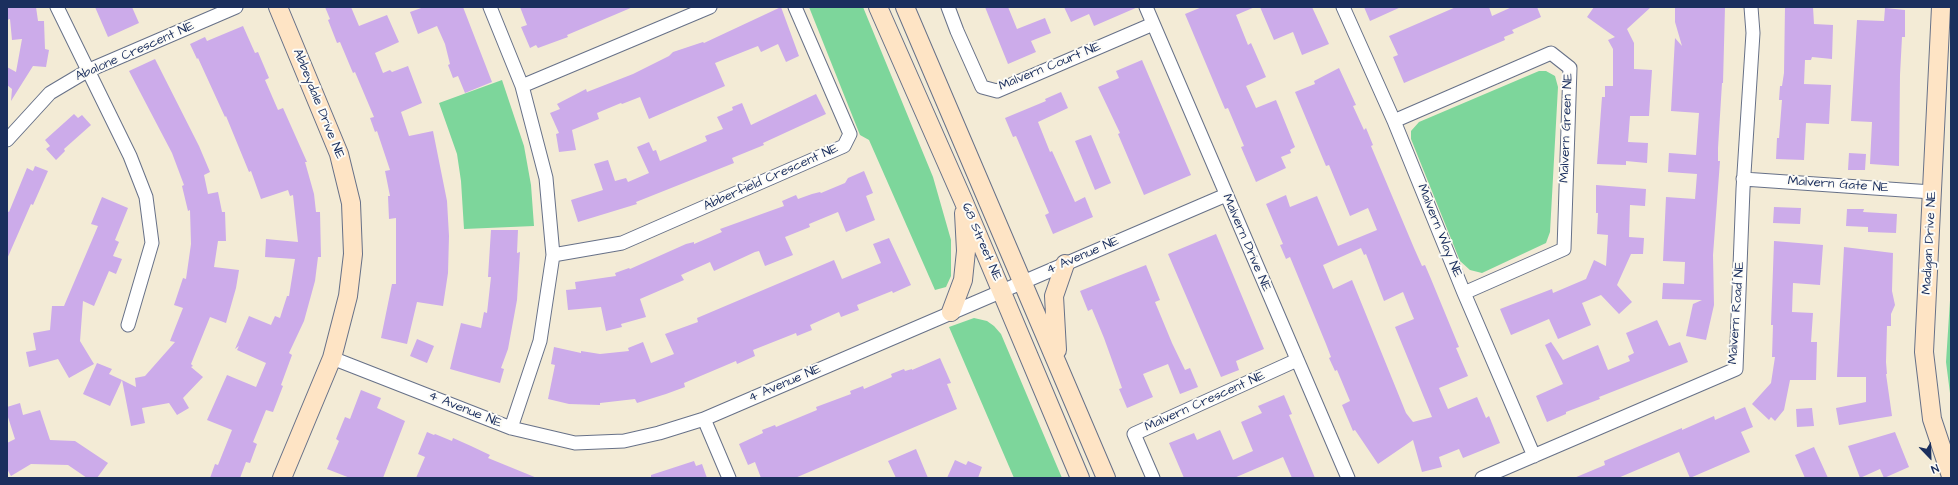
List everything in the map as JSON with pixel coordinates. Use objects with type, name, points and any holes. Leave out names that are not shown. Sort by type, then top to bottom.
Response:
[{"type":"main road","name":"Abbeydale Drive NE","points":[[278,7],[339,154],[351,203],[354,254],[349,289],[332,358],[282,478]]},
{"type":"main road","name":"68 Street NE","points":[[878,7],[963,200],[1080,478]]},
{"type":"main road","name":"68 Street NE","points":[[905,7],[1106,478]]},
{"type":"main road","name":"Madigan Drive NE","points":[[1941,7],[1924,352],[1932,419],[1948,476]]},
{"type":"main road","points":[[951,312],[962,280],[966,251],[963,200]]},
{"type":"main road","points":[[1058,363],[1054,296],[1065,264]]},
{"type":"street","points":[[57,7],[87,71],[130,156],[146,197],[152,243],[128,325]]},
{"type":"street","name":"Abalone Crescent NE","points":[[7,140],[50,93],[87,71],[236,7]]},
{"type":"street","points":[[490,7],[522,86],[546,178],[552,255],[540,340],[511,428]]},
{"type":"street","points":[[522,86],[710,7]]},
{"type":"street","name":"Abberfield Crescent NE","points":[[552,255],[622,243],[844,146],[850,134],[795,7]]},
{"type":"street","name":"Malvern Court NE","points":[[948,7],[957,32],[982,87],[997,91],[1153,24]]},
{"type":"street","name":"Malvern Drive NE","points":[[1146,7],[1348,478]]},
{"type":"street","name":"Malvern Way NE","points":[[1343,7],[1394,121],[1464,293],[1534,456]]},
{"type":"street","name":"Malvern Road NE","points":[[1482,478],[1736,369],[1743,179],[1753,33],[1751,7]]},
{"type":"street","name":"Malvern Green NE","points":[[1394,121],[1551,53],[1570,68],[1564,249],[1464,293]]},
{"type":"street","name":"Malvern Gate NE","points":[[1743,179],[1932,192]]},
{"type":"street","name":"4 Avenue NE","points":[[332,358],[511,428],[575,443],[624,441],[659,433],[704,419],[1226,195]]},
{"type":"street","name":"Malvern Crescent NE","points":[[1153,478],[1134,434],[1297,360]]},
{"type":"street","points":[[704,419],[729,478]]},
{"type":"green space","points":[[809,7],[863,7],[933,177],[951,240],[951,276],[946,287],[935,290],[869,140],[860,135]]},
{"type":"green space","points":[[1539,71],[1546,71],[1555,76],[1558,87],[1550,232],[1546,243],[1482,273],[1470,270],[1460,261],[1411,139],[1411,131],[1419,122]]},
{"type":"green space","points":[[502,80],[524,146],[531,185],[534,226],[464,229],[461,181],[457,154],[439,103]]},
{"type":"green space","points":[[1951,285],[1951,401],[1946,362]]},
{"type":"green space","points":[[974,318],[987,321],[1001,334],[1062,478],[1014,478],[949,327]]},
{"type":"building","points":[[7,7],[36,7],[38,21],[44,21],[45,49],[49,50],[46,67],[33,66],[11,101],[12,89],[7,85],[7,67],[16,72],[22,39],[12,40],[10,19],[7,20]]},
{"type":"building","points":[[95,7],[132,7],[139,23],[108,37]]},
{"type":"building","points":[[325,7],[351,7],[359,26],[387,15],[399,42],[375,53],[383,73],[390,70],[392,72],[408,66],[422,103],[401,112],[409,136],[433,131],[447,201],[449,236],[448,273],[443,306],[417,302],[407,344],[381,338],[392,284],[396,284],[396,218],[389,219],[388,196],[390,196],[385,171],[390,170],[377,131],[375,132],[370,118],[374,117],[355,72],[353,73],[340,42],[337,43],[328,20],[330,19]]},
{"type":"building","points":[[424,7],[463,7],[492,82],[465,93],[458,76],[453,78],[448,65],[450,64],[445,44],[437,26],[418,34],[410,12]]},
{"type":"building","points":[[520,7],[633,7],[567,35],[568,37],[538,48],[536,45],[530,48],[521,27],[527,25]]},
{"type":"building","points":[[781,7],[799,56],[786,62],[778,44],[761,52],[758,46],[715,63],[725,86],[649,119],[640,97],[622,104],[621,103],[597,113],[599,119],[572,130],[576,150],[559,152],[556,134],[559,133],[550,113],[560,109],[557,104],[586,89],[587,92],[633,74],[669,56],[673,52],[703,42],[704,43]]},
{"type":"building","points":[[985,7],[1008,7],[1017,29],[1045,18],[1051,33],[1031,41],[1036,52],[1008,64]]},
{"type":"building","points":[[1064,7],[1138,7],[1094,26],[1089,14],[1071,22]]},
{"type":"building","points":[[1202,7],[1255,7],[1236,15],[1248,45],[1251,43],[1266,77],[1246,86],[1256,108],[1276,100],[1295,147],[1290,150],[1291,153],[1281,157],[1286,168],[1256,182],[1241,147],[1244,146],[1228,108],[1225,109],[1185,14]]},
{"type":"building","points":[[1260,7],[1312,7],[1329,44],[1302,55],[1293,32],[1274,40]]},
{"type":"building","points":[[1364,7],[1401,7],[1370,21]]},
{"type":"building","points":[[1456,7],[1489,7],[1492,16],[1512,7],[1537,7],[1541,17],[1512,30],[1514,33],[1504,37],[1505,40],[1404,83],[1393,57],[1398,55],[1389,36]]},
{"type":"building","points":[[1594,7],[1651,7],[1627,29],[1634,43],[1634,69],[1652,70],[1649,116],[1630,116],[1628,142],[1648,143],[1647,163],[1626,161],[1626,165],[1597,164],[1602,97],[1605,97],[1605,86],[1613,86],[1613,49],[1608,40],[1615,37],[1587,17]]},
{"type":"building","points":[[1675,7],[1725,7],[1723,83],[1718,148],[1718,161],[1720,161],[1713,255],[1714,305],[1706,340],[1686,336],[1693,304],[1702,300],[1662,299],[1663,283],[1684,284],[1685,262],[1663,261],[1666,197],[1695,199],[1697,174],[1668,172],[1669,153],[1696,155],[1699,113],[1671,111],[1675,38],[1682,46],[1675,22]]},
{"type":"building","points":[[1785,7],[1813,7],[1814,24],[1833,25],[1832,59],[1812,57],[1811,60],[1805,60],[1804,84],[1831,85],[1829,124],[1806,123],[1804,160],[1776,159],[1782,100],[1779,100],[1780,86],[1782,86],[1784,73]]},
{"type":"building","points":[[1885,8],[1905,10],[1905,37],[1902,37],[1900,75],[1899,166],[1870,164],[1872,122],[1851,121],[1857,20],[1884,21]]},
{"type":"building","points":[[243,26],[255,53],[258,52],[269,78],[265,80],[278,110],[283,108],[307,162],[305,162],[314,194],[316,212],[320,212],[321,257],[318,257],[315,281],[304,321],[289,353],[292,355],[281,385],[283,386],[273,412],[266,410],[253,442],[257,444],[250,463],[246,462],[240,478],[210,478],[215,464],[218,465],[232,430],[207,420],[227,375],[256,387],[266,363],[237,350],[239,346],[235,349],[249,316],[271,325],[275,316],[280,318],[287,296],[289,296],[295,259],[265,257],[266,239],[298,242],[293,195],[290,196],[288,190],[261,199],[251,171],[249,172],[226,116],[225,117],[190,44],[205,37],[207,41]]},
{"type":"building","points":[[155,59],[199,146],[210,172],[204,175],[208,194],[218,192],[222,212],[225,212],[226,241],[218,241],[214,267],[239,270],[236,288],[226,323],[210,317],[191,364],[193,366],[191,367],[203,377],[183,398],[189,408],[177,415],[169,403],[142,408],[145,423],[131,426],[122,380],[136,387],[135,378],[145,376],[175,342],[170,341],[183,308],[174,305],[183,278],[186,279],[191,244],[190,210],[188,211],[182,186],[184,185],[172,153],[129,71]]},
{"type":"building","points":[[1142,60],[1191,175],[1144,195],[1118,134],[1120,133],[1098,87],[1119,78],[1116,71]]},
{"type":"building","points":[[1339,68],[1356,105],[1353,106],[1364,130],[1366,128],[1373,145],[1371,146],[1414,248],[1422,266],[1425,265],[1459,347],[1456,348],[1468,376],[1439,388],[1448,409],[1477,397],[1486,418],[1489,416],[1500,443],[1463,458],[1459,449],[1439,457],[1442,467],[1422,472],[1413,440],[1378,464],[1355,430],[1353,431],[1342,405],[1350,401],[1337,370],[1335,371],[1329,358],[1331,357],[1326,344],[1290,257],[1286,259],[1280,245],[1283,244],[1266,204],[1286,195],[1290,207],[1317,196],[1338,246],[1377,230],[1368,208],[1350,216],[1329,165],[1326,166],[1295,92],[1315,84],[1314,81]],"holes":[[[1361,248],[1364,255],[1366,254],[1384,301],[1403,292],[1414,319],[1395,327],[1432,417],[1413,422],[1406,413],[1352,280],[1333,289],[1323,265]]]},
{"type":"building","points":[[1061,92],[1068,108],[1038,122],[1050,152],[1052,151],[1075,202],[1085,197],[1093,217],[1053,234],[1045,215],[1049,213],[1016,136],[1013,137],[1005,118],[1046,101],[1045,99]]},
{"type":"building","points":[[816,94],[826,114],[763,143],[764,145],[732,158],[734,163],[636,202],[637,204],[578,222],[571,200],[603,190],[594,164],[608,160],[615,181],[626,178],[628,182],[649,173],[637,147],[649,142],[653,151],[656,150],[660,161],[707,141],[705,136],[723,129],[717,117],[733,110],[732,107],[742,103],[751,125]]},
{"type":"building","points":[[74,114],[78,118],[82,115],[91,125],[64,149],[65,151],[56,160],[46,149],[50,146],[45,140]]},
{"type":"building","points":[[1091,135],[1111,183],[1095,190],[1075,141]]},
{"type":"building","points":[[1849,153],[1866,154],[1865,170],[1848,170]]},
{"type":"building","points":[[35,166],[48,171],[33,205],[31,204],[7,259],[7,211],[9,212],[27,168],[33,171]]},
{"type":"building","points":[[864,171],[873,193],[866,196],[875,220],[846,232],[838,212],[809,224],[810,227],[785,237],[793,255],[765,266],[759,251],[714,271],[710,262],[681,275],[684,280],[640,299],[646,317],[621,324],[622,327],[606,331],[601,307],[568,310],[566,290],[576,289],[575,282],[616,276],[615,273],[629,268],[630,269],[686,244],[694,242],[694,244],[722,232],[720,229],[784,206],[782,201],[796,195],[798,199],[812,194],[821,193],[845,183],[848,178]]},
{"type":"building","points":[[1596,185],[1646,189],[1645,206],[1630,205],[1629,237],[1644,238],[1643,254],[1631,254],[1617,285],[1632,302],[1619,314],[1601,295],[1582,303],[1591,325],[1558,339],[1549,319],[1511,335],[1500,309],[1552,289],[1553,293],[1586,279],[1594,260],[1606,266],[1608,235],[1597,234],[1598,213],[1596,213]]},
{"type":"building","points":[[102,197],[128,208],[115,240],[119,242],[113,256],[122,259],[116,274],[109,271],[94,306],[83,301],[80,341],[94,364],[69,378],[58,359],[29,367],[26,352],[36,350],[33,333],[50,330],[52,306],[64,306],[98,226],[91,224]]},
{"type":"building","points":[[1774,207],[1801,208],[1800,224],[1773,223]]},
{"type":"building","points":[[1847,209],[1864,209],[1863,212],[1897,214],[1896,233],[1868,232],[1868,227],[1846,226]]},
{"type":"building","points":[[491,230],[518,230],[517,253],[520,252],[517,300],[508,349],[501,368],[504,369],[500,383],[450,369],[461,323],[481,328],[484,312],[487,313],[491,277],[488,277]]},
{"type":"building","points":[[1216,234],[1264,349],[1236,361],[1239,370],[1221,377],[1168,254]]},
{"type":"building","points":[[889,238],[911,285],[893,293],[892,291],[857,305],[859,310],[841,317],[839,312],[810,325],[812,330],[797,336],[796,333],[753,350],[755,356],[737,364],[736,361],[684,383],[685,387],[637,403],[635,399],[600,403],[600,405],[569,404],[548,399],[555,365],[551,364],[554,347],[581,353],[581,351],[600,354],[629,351],[628,348],[643,342],[651,363],[674,354],[665,334],[698,322],[697,318],[834,260],[842,279],[881,263],[873,244]]},
{"type":"building","points":[[1774,241],[1823,245],[1820,285],[1793,283],[1792,312],[1813,313],[1811,342],[1817,342],[1816,380],[1790,380],[1784,410],[1775,421],[1771,417],[1769,420],[1752,404],[1771,383],[1775,357],[1772,357],[1773,325],[1771,325]]},
{"type":"building","points":[[1844,247],[1893,253],[1892,291],[1895,305],[1891,314],[1891,326],[1887,326],[1886,362],[1886,374],[1892,416],[1839,425],[1836,408],[1866,402],[1866,377],[1837,377]]},
{"type":"building","points":[[1146,265],[1160,300],[1155,302],[1172,343],[1185,370],[1190,368],[1198,387],[1180,394],[1168,364],[1143,374],[1153,397],[1127,408],[1119,389],[1122,388],[1104,338],[1092,309],[1088,311],[1080,291]]},
{"type":"building","points":[[1657,320],[1669,346],[1680,342],[1688,362],[1599,397],[1600,399],[1566,412],[1566,414],[1547,422],[1536,396],[1563,384],[1545,345],[1551,342],[1563,360],[1598,345],[1608,370],[1630,361],[1628,356],[1634,353],[1626,333]]},
{"type":"building","points":[[417,339],[434,346],[427,363],[410,356]]},
{"type":"building","points":[[940,358],[951,383],[947,384],[957,409],[795,478],[761,478],[755,462],[748,465],[739,444],[763,433],[762,430],[775,425],[776,427],[817,410],[816,407],[851,394],[850,391],[863,386],[864,389],[892,377],[891,374],[904,369],[905,371],[912,370]]},
{"type":"building","points":[[97,363],[112,369],[109,374],[122,380],[110,406],[83,394]]},
{"type":"building","points":[[361,390],[381,398],[377,408],[405,421],[383,478],[350,478],[327,469],[339,441],[336,439],[345,417],[350,419]]},
{"type":"building","points":[[1284,395],[1292,414],[1289,415],[1315,478],[1292,478],[1283,457],[1234,478],[1184,478],[1169,443],[1194,433],[1197,440],[1220,430],[1233,460],[1253,451],[1241,422],[1262,413],[1258,406]]},
{"type":"building","points":[[20,403],[23,415],[40,410],[50,440],[75,441],[108,463],[97,478],[87,478],[68,465],[31,464],[11,476],[7,469],[7,443],[15,439],[7,414],[7,407]]},
{"type":"building","points":[[1745,407],[1753,427],[1741,432],[1750,452],[1690,478],[1679,452],[1618,478],[1574,478],[1605,465],[1604,461],[1682,428],[1682,430],[1714,416],[1715,420]]},
{"type":"building","points":[[1812,408],[1814,426],[1797,427],[1796,409]]},
{"type":"building","points":[[427,432],[452,441],[453,438],[490,455],[488,458],[537,478],[416,478],[425,457],[418,454]]},
{"type":"building","points":[[1895,432],[1909,467],[1884,478],[1880,469],[1860,478],[1848,446]]},
{"type":"building","points":[[1814,447],[1828,478],[1805,478],[1795,455]]},
{"type":"building","points":[[916,449],[928,478],[896,478],[888,461]]},
{"type":"building","points":[[955,460],[966,465],[968,461],[982,467],[978,478],[947,478]]},
{"type":"building","points":[[694,461],[696,466],[702,464],[707,478],[651,478],[651,475]]}]
